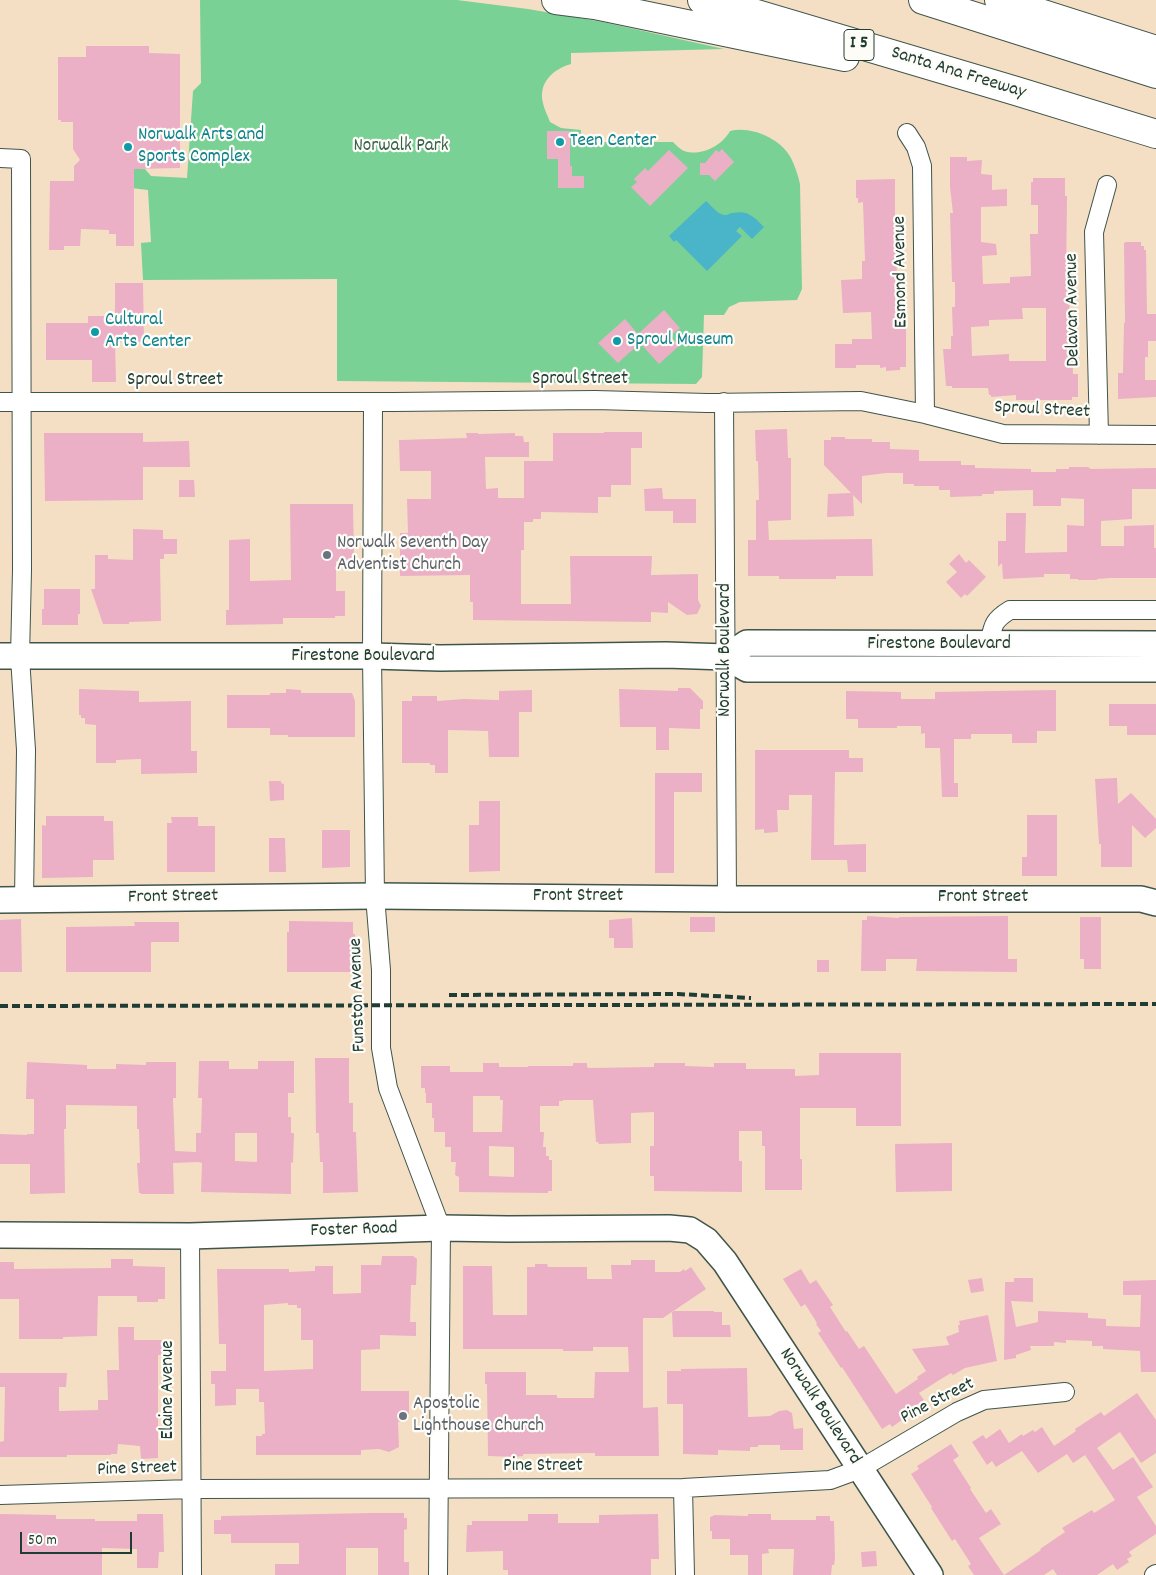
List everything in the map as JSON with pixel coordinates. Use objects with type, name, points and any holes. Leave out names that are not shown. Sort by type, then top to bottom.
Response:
[{"type":"highway","points":[[556,0],[595,5],[782,45],[1016,91]]},
{"type":"highway","name":"Santa Ana Freeway","points":[[702,0],[733,7],[1156,134]]},
{"type":"highway","points":[[924,0],[1156,74]]},
{"type":"highway","points":[[999,0],[1156,50]]},
{"type":"street","name":"Esmond Avenue","points":[[907,133],[916,147],[922,166],[925,414]]},
{"type":"street","points":[[0,158],[21,159],[20,402],[22,570],[10,656],[26,750],[12,900]]},
{"type":"street","name":"Delavan Avenue","points":[[1099,435],[1094,232],[1107,185]]},
{"type":"street","name":"Sproul Street","points":[[0,402],[861,401],[925,414],[1003,434],[1156,434]]},
{"type":"street","name":"Funston Avenue","points":[[374,402],[372,656],[375,896],[381,970],[381,1048],[388,1088],[441,1228],[438,1575]]},
{"type":"street","name":"Norwalk Boulevard","points":[[724,402],[727,899]]},
{"type":"street","points":[[989,645],[993,625],[999,617],[1010,610],[1156,610]]},
{"type":"street","name":"Firestone Boulevard","points":[[726,657],[747,643],[1156,644]]},
{"type":"street","name":"Firestone Boulevard","points":[[10,656],[372,656],[440,658],[666,656],[726,657],[747,669],[1156,669]]},
{"type":"street","name":"Front Street","points":[[12,900],[375,896],[727,899],[1141,899],[1156,903]]},
{"type":"street","name":"Foster Road","points":[[0,1236],[190,1236],[441,1228],[508,1230],[669,1228],[690,1230],[706,1240]]},
{"type":"street","name":"Elaine Avenue","points":[[190,1236],[192,1575]]},
{"type":"street","name":"Norwalk Boulevard","points":[[706,1240],[730,1270],[793,1364],[930,1575]]},
{"type":"street","name":"Pine Street","points":[[0,1495],[191,1489],[683,1488],[830,1480],[860,1469],[957,1412],[984,1400],[1065,1392]]},
{"type":"street","points":[[683,1488],[685,1575]]},
{"type":"green space","name":"Norwalk Park","points":[[200,0],[457,0],[528,9],[603,22],[724,49],[571,53],[571,64],[558,69],[545,83],[542,96],[544,105],[550,122],[561,128],[581,130],[580,142],[673,142],[682,150],[696,153],[716,146],[730,131],[747,130],[764,135],[780,145],[791,158],[800,184],[802,289],[797,300],[740,302],[729,307],[724,315],[704,315],[702,377],[696,384],[337,381],[337,279],[143,280],[141,243],[151,242],[148,190],[131,188],[130,167],[145,169],[151,176],[187,178],[193,91],[201,83]]},
{"type":"water","points":[[706,201],[722,215],[738,212],[747,213],[764,227],[752,239],[740,227],[736,231],[742,236],[707,271],[676,240],[674,242],[669,236]]},
{"type":"building","name":"Norwalk Arts and Sports Complex","points":[[86,46],[149,46],[149,53],[180,54],[180,168],[134,169],[134,246],[116,246],[116,234],[109,234],[109,230],[81,229],[80,246],[64,246],[64,250],[49,250],[50,181],[74,181],[74,166],[80,160],[73,149],[73,122],[61,122],[61,120],[58,120],[58,57],[86,57]]},
{"type":"building","points":[[547,131],[570,131],[570,166],[572,166],[572,176],[584,176],[584,188],[558,188],[558,159],[547,159]]},
{"type":"building","points":[[722,149],[734,162],[715,181],[709,175],[700,175],[700,163],[705,163],[716,150],[719,152]]},
{"type":"building","points":[[669,150],[688,168],[650,206],[631,187],[637,182],[634,179],[645,168],[648,171]]},
{"type":"building","points":[[950,157],[967,157],[967,161],[982,160],[981,174],[992,175],[992,190],[1007,189],[1007,206],[981,207],[981,242],[996,244],[997,255],[982,256],[983,284],[1010,283],[1010,277],[1031,276],[1030,234],[1038,234],[1038,205],[1031,205],[1031,182],[1033,182],[1033,178],[1065,178],[1065,196],[1067,196],[1066,280],[1070,280],[1069,333],[1071,333],[1073,374],[1078,374],[1078,397],[1072,397],[1072,400],[1016,400],[1016,395],[991,397],[988,388],[952,388],[952,386],[946,386],[943,349],[951,349],[951,336],[953,336],[952,307],[955,307],[955,282],[952,282],[950,213],[953,213],[950,187]],"holes":[[[1022,308],[1046,308],[1046,361],[1009,361],[1009,354],[972,356],[971,327],[989,326],[989,320],[1023,319]]]},
{"type":"building","points":[[895,179],[897,275],[895,275],[895,301],[898,301],[899,326],[906,326],[906,367],[900,367],[900,370],[886,371],[886,367],[880,368],[880,365],[856,365],[856,368],[835,368],[835,344],[852,344],[852,339],[872,339],[871,312],[843,313],[841,280],[862,279],[862,261],[865,261],[863,202],[858,203],[858,198],[856,198],[856,180]]},
{"type":"building","points":[[1141,242],[1141,246],[1144,246],[1144,250],[1146,250],[1147,314],[1156,314],[1156,341],[1148,341],[1148,357],[1145,357],[1145,380],[1156,380],[1156,397],[1118,399],[1118,373],[1123,373],[1125,323],[1124,243]]},
{"type":"building","name":"Cultural Arts Center","points":[[115,283],[143,283],[144,342],[115,342],[116,382],[92,382],[92,360],[46,360],[46,323],[88,323],[88,316],[115,316]]},
{"type":"building","points":[[664,310],[680,328],[670,336],[679,346],[659,364],[640,343],[618,363],[598,343],[625,319],[638,334]]},
{"type":"building","points":[[787,429],[788,458],[791,458],[791,520],[768,521],[769,540],[872,539],[873,576],[836,576],[836,579],[779,579],[779,576],[748,576],[748,540],[756,540],[756,500],[759,500],[755,430]]},
{"type":"building","points":[[642,432],[642,448],[631,448],[631,485],[611,485],[611,497],[598,497],[598,513],[541,512],[541,519],[533,519],[533,522],[524,522],[524,550],[521,550],[521,604],[571,604],[570,556],[652,556],[651,575],[698,574],[698,600],[701,606],[697,614],[687,615],[668,602],[668,613],[651,612],[651,622],[473,620],[473,602],[470,602],[470,575],[400,576],[400,533],[408,533],[407,499],[431,499],[431,471],[400,471],[399,440],[467,438],[466,433],[515,433],[515,436],[523,436],[524,442],[529,442],[529,457],[485,457],[486,489],[498,488],[498,498],[524,498],[524,461],[553,461],[553,433]]},
{"type":"building","points":[[44,433],[143,433],[143,442],[189,441],[190,467],[143,467],[143,500],[45,501]]},
{"type":"building","points":[[831,437],[872,439],[872,442],[890,442],[890,449],[919,450],[919,461],[961,461],[961,465],[975,465],[975,468],[1031,469],[1031,472],[1056,472],[1056,469],[1069,469],[1069,467],[1088,467],[1091,469],[1156,468],[1156,489],[1132,489],[1132,519],[1101,521],[1101,546],[1124,546],[1124,526],[1154,525],[1156,578],[1078,580],[1070,579],[1070,574],[1044,574],[1044,577],[1003,579],[1002,563],[998,567],[998,541],[1006,541],[1006,513],[1026,513],[1025,553],[1067,552],[1067,525],[1084,526],[1084,499],[1061,498],[1061,506],[1033,506],[1033,490],[994,491],[994,494],[982,494],[982,496],[950,497],[950,490],[939,490],[939,486],[903,484],[903,473],[886,473],[862,476],[862,504],[853,495],[854,516],[827,517],[828,494],[851,493],[824,465],[824,440],[831,440]]},
{"type":"building","points":[[179,480],[194,480],[195,497],[179,497]]},
{"type":"building","points":[[662,488],[663,499],[696,499],[696,523],[673,523],[673,511],[645,511],[644,489]]},
{"type":"building","points":[[290,504],[353,504],[354,561],[336,561],[336,591],[345,591],[345,616],[335,616],[335,618],[283,618],[283,624],[226,625],[226,610],[229,610],[229,540],[250,539],[250,581],[291,580]]},
{"type":"building","points":[[133,529],[163,530],[163,539],[177,539],[177,554],[164,554],[164,559],[160,559],[161,621],[103,624],[91,589],[95,589],[95,555],[108,555],[108,559],[133,560]]},
{"type":"building","points":[[959,554],[966,563],[969,560],[986,577],[967,596],[965,594],[961,598],[946,582],[957,572],[949,564]]},
{"type":"building","points":[[44,589],[80,589],[78,625],[42,625]]},
{"type":"building","points":[[678,688],[690,688],[703,701],[703,709],[700,709],[700,729],[669,728],[669,750],[656,750],[656,727],[620,727],[619,689],[678,691]]},
{"type":"building","points":[[79,689],[139,691],[139,702],[191,701],[191,751],[197,751],[197,773],[141,774],[141,759],[116,760],[116,763],[96,763],[96,725],[85,724],[85,718],[81,718],[81,715],[79,715]]},
{"type":"building","points":[[286,689],[301,690],[301,693],[352,693],[355,701],[355,737],[288,737],[288,735],[270,735],[270,728],[227,728],[227,695],[270,695],[270,693],[286,693]]},
{"type":"building","points":[[532,690],[532,712],[519,712],[519,757],[489,757],[488,731],[448,730],[448,773],[435,773],[435,765],[430,765],[430,763],[402,763],[402,701],[412,701],[412,696],[437,696],[437,701],[464,699],[499,700],[499,691]]},
{"type":"building","points":[[1056,690],[1056,731],[1037,731],[1037,743],[1012,743],[1012,734],[971,734],[971,739],[954,739],[954,783],[958,783],[958,797],[942,797],[940,748],[925,748],[925,733],[921,734],[921,726],[858,728],[858,719],[846,719],[846,691],[901,692],[901,699],[935,699],[935,692]]},
{"type":"building","points":[[1109,704],[1156,704],[1156,735],[1127,735],[1127,726],[1109,726]]},
{"type":"building","points":[[755,750],[849,750],[849,758],[863,758],[863,772],[835,772],[834,845],[866,844],[866,872],[848,872],[847,860],[811,860],[812,795],[789,795],[789,810],[777,810],[778,832],[764,833],[764,829],[755,830]]},
{"type":"building","points":[[655,773],[702,773],[702,792],[674,792],[674,873],[655,873]]},
{"type":"building","points":[[1117,778],[1118,804],[1131,793],[1156,819],[1156,828],[1145,838],[1132,825],[1132,867],[1101,867],[1101,844],[1099,844],[1095,779]]},
{"type":"building","points":[[269,781],[281,781],[284,784],[284,800],[270,801]]},
{"type":"building","points":[[479,801],[500,801],[500,871],[469,872],[469,825],[479,825]]},
{"type":"building","points":[[1027,815],[1057,815],[1057,876],[1022,876],[1022,857],[1027,857]]},
{"type":"building","points":[[46,816],[104,816],[104,821],[113,821],[114,860],[93,860],[93,877],[42,878],[42,825],[46,826]]},
{"type":"building","points":[[171,817],[198,817],[198,826],[215,826],[215,872],[167,872],[167,823],[172,823]]},
{"type":"building","points":[[322,830],[350,830],[350,867],[322,868]]},
{"type":"building","points":[[269,838],[285,838],[286,872],[269,872]]},
{"type":"building","points":[[867,916],[899,918],[1008,916],[1008,959],[1017,959],[1017,972],[916,971],[917,959],[886,959],[886,971],[861,971],[862,920],[867,920]]},
{"type":"building","points":[[690,917],[715,917],[715,932],[690,932]]},
{"type":"building","points":[[1080,917],[1101,917],[1101,969],[1084,969],[1084,959],[1080,959]]},
{"type":"building","points":[[632,918],[633,948],[614,948],[614,938],[609,938],[609,920]]},
{"type":"building","points":[[21,919],[22,972],[0,972],[0,920]]},
{"type":"building","points":[[289,921],[353,922],[353,934],[355,934],[355,972],[287,972],[287,932],[289,932]]},
{"type":"building","points":[[134,922],[179,922],[179,942],[151,942],[151,972],[66,972],[66,927],[135,926]]},
{"type":"building","points":[[817,960],[829,960],[829,972],[817,972]]},
{"type":"building","points":[[819,1053],[901,1053],[901,1126],[856,1126],[856,1108],[800,1108],[802,1190],[765,1190],[765,1146],[762,1146],[762,1131],[739,1131],[739,1161],[742,1161],[742,1192],[654,1191],[654,1176],[650,1176],[650,1146],[654,1146],[654,1112],[631,1113],[631,1143],[599,1144],[596,1142],[593,1100],[563,1100],[559,1101],[559,1106],[540,1106],[540,1132],[544,1132],[543,1147],[546,1147],[546,1156],[549,1156],[549,1160],[552,1160],[552,1191],[548,1191],[548,1193],[459,1192],[459,1177],[455,1175],[456,1162],[451,1162],[451,1147],[445,1147],[445,1132],[434,1132],[432,1103],[426,1103],[425,1088],[421,1088],[421,1066],[450,1066],[450,1072],[483,1072],[483,1063],[499,1063],[499,1067],[528,1067],[573,1066],[573,1063],[587,1063],[589,1068],[654,1067],[654,1063],[685,1063],[685,1066],[714,1067],[714,1063],[746,1063],[746,1069],[795,1069],[795,1076],[819,1075]],"holes":[[[473,1096],[500,1096],[500,1100],[503,1100],[502,1132],[473,1132]],[[489,1146],[514,1147],[514,1177],[489,1176]]]},
{"type":"building","points":[[315,1058],[349,1058],[349,1103],[353,1103],[353,1132],[356,1132],[358,1192],[323,1193],[323,1162],[320,1162],[319,1133],[316,1133]]},
{"type":"building","points":[[199,1061],[229,1061],[229,1069],[258,1069],[258,1061],[294,1061],[294,1093],[288,1093],[288,1117],[291,1117],[291,1133],[294,1133],[293,1163],[291,1162],[291,1194],[201,1192],[202,1163],[198,1162],[173,1163],[174,1194],[139,1193],[137,1163],[140,1163],[137,1106],[66,1105],[66,1129],[64,1129],[65,1193],[30,1194],[30,1164],[0,1164],[0,1134],[34,1134],[34,1099],[26,1099],[27,1062],[87,1065],[87,1069],[116,1069],[116,1064],[146,1065],[146,1062],[176,1062],[176,1098],[173,1098],[175,1151],[196,1152],[196,1133],[201,1133],[202,1098],[198,1098]],"holes":[[[235,1133],[257,1133],[257,1162],[235,1161]]]},
{"type":"building","points":[[952,1143],[952,1191],[896,1192],[895,1144]]},
{"type":"building","points":[[382,1256],[413,1256],[417,1259],[416,1285],[411,1285],[410,1322],[416,1322],[416,1336],[380,1335],[380,1349],[361,1350],[361,1391],[409,1391],[409,1418],[401,1418],[401,1421],[398,1422],[399,1447],[389,1452],[379,1449],[361,1450],[361,1455],[256,1455],[256,1436],[265,1434],[264,1402],[259,1402],[259,1389],[236,1389],[236,1405],[215,1406],[215,1384],[211,1384],[211,1371],[226,1371],[226,1344],[219,1344],[217,1269],[289,1269],[289,1272],[315,1271],[315,1266],[333,1266],[333,1294],[361,1293],[361,1265],[381,1265]],"holes":[[[288,1303],[288,1305],[297,1305],[297,1308],[301,1308],[301,1340],[313,1340],[313,1369],[264,1371],[264,1305]]]},
{"type":"building","points":[[111,1259],[133,1259],[133,1266],[165,1267],[165,1299],[158,1299],[158,1302],[137,1302],[137,1296],[98,1296],[97,1336],[63,1337],[63,1339],[19,1339],[19,1299],[0,1299],[0,1262],[14,1262],[14,1269],[111,1268]]},
{"type":"building","points":[[631,1260],[655,1260],[655,1272],[680,1272],[691,1267],[706,1289],[663,1318],[643,1318],[643,1408],[658,1407],[659,1456],[595,1456],[595,1453],[523,1454],[523,1456],[515,1457],[488,1456],[487,1384],[485,1384],[485,1372],[526,1372],[526,1395],[557,1395],[557,1398],[594,1398],[595,1372],[629,1372],[628,1347],[593,1347],[593,1351],[563,1351],[563,1349],[463,1349],[463,1266],[492,1266],[493,1315],[527,1315],[527,1267],[535,1267],[535,1264],[547,1264],[548,1267],[587,1267],[587,1279],[612,1279],[611,1265],[631,1265]]},
{"type":"building","points":[[801,1269],[810,1284],[816,1280],[833,1305],[830,1307],[846,1332],[859,1349],[864,1346],[896,1394],[926,1371],[912,1349],[949,1345],[946,1337],[959,1332],[959,1321],[988,1315],[997,1361],[965,1368],[953,1375],[951,1373],[919,1393],[924,1400],[904,1413],[906,1417],[892,1427],[890,1424],[882,1429],[818,1333],[821,1331],[805,1304],[801,1307],[783,1279]]},
{"type":"building","points":[[982,1278],[984,1291],[971,1293],[968,1280]]},
{"type":"building","points":[[1014,1278],[1033,1278],[1033,1302],[1011,1301],[1016,1327],[1038,1322],[1038,1311],[1088,1313],[1088,1318],[1106,1319],[1106,1326],[1140,1327],[1141,1295],[1123,1295],[1123,1281],[1156,1280],[1156,1372],[1141,1372],[1140,1351],[1103,1349],[1103,1346],[1092,1346],[1092,1341],[1066,1340],[1066,1343],[1054,1342],[1054,1346],[1030,1346],[1031,1350],[1016,1355],[1016,1358],[1004,1360],[1005,1282],[1014,1282]]},
{"type":"building","points":[[672,1311],[722,1312],[722,1325],[730,1325],[731,1337],[673,1337]]},
{"type":"building","points":[[118,1327],[134,1327],[134,1340],[169,1340],[169,1355],[158,1355],[158,1458],[141,1459],[140,1446],[118,1444],[117,1454],[111,1455],[0,1457],[0,1442],[4,1441],[5,1387],[0,1387],[0,1373],[67,1373],[66,1387],[59,1387],[59,1411],[98,1410],[98,1400],[108,1400],[107,1370],[119,1370]]},
{"type":"building","points":[[747,1368],[748,1417],[770,1416],[779,1411],[787,1410],[792,1413],[794,1429],[803,1428],[803,1450],[780,1450],[780,1445],[758,1445],[758,1447],[750,1447],[750,1451],[718,1450],[718,1455],[683,1454],[683,1404],[667,1404],[667,1371]]},
{"type":"building","points":[[1137,1393],[1156,1420],[1156,1453],[1141,1463],[1120,1432],[1097,1448],[1113,1470],[1133,1457],[1153,1487],[1137,1497],[1156,1526],[1156,1534],[1129,1552],[1132,1556],[1127,1559],[1129,1562],[1117,1570],[1113,1564],[1097,1575],[1057,1575],[1053,1569],[1044,1575],[1004,1575],[1065,1532],[1062,1528],[1092,1510],[1094,1513],[1115,1500],[1085,1455],[1073,1463],[1067,1454],[1038,1473],[1022,1451],[996,1467],[992,1461],[987,1465],[972,1442],[983,1435],[986,1439],[1000,1429],[1009,1443],[1022,1434],[1023,1436],[1033,1430],[1035,1432],[1042,1427],[1054,1446],[1101,1412],[1104,1416]]},
{"type":"building","points":[[951,1444],[959,1456],[953,1460],[970,1489],[986,1513],[991,1509],[1001,1524],[979,1538],[1004,1575],[974,1575],[968,1566],[971,1564],[955,1539],[952,1541],[911,1474],[919,1469],[917,1466]]},
{"type":"building","points":[[404,1513],[404,1518],[407,1518],[407,1529],[404,1530],[404,1562],[409,1562],[409,1575],[378,1575],[378,1548],[346,1548],[346,1575],[275,1575],[275,1564],[299,1564],[299,1543],[231,1543],[231,1534],[214,1534],[214,1520],[221,1520],[221,1516]]},
{"type":"building","points":[[0,1514],[56,1515],[56,1519],[95,1519],[95,1521],[137,1521],[137,1514],[163,1514],[164,1552],[159,1552],[158,1568],[137,1568],[137,1549],[102,1548],[102,1575],[0,1575]]},
{"type":"building","points":[[528,1514],[558,1514],[558,1523],[599,1523],[599,1515],[658,1514],[659,1559],[651,1559],[651,1575],[508,1575],[508,1570],[503,1570],[503,1551],[466,1552],[467,1525],[472,1525],[472,1521],[528,1521]]},
{"type":"building","points":[[748,1514],[771,1514],[771,1520],[816,1520],[816,1516],[830,1516],[830,1521],[834,1521],[835,1559],[831,1575],[793,1575],[794,1549],[768,1549],[769,1553],[762,1554],[762,1575],[748,1575],[748,1555],[730,1555],[730,1539],[712,1539],[710,1517],[715,1515],[748,1516]]},
{"type":"building","points":[[876,1551],[877,1566],[862,1567],[861,1552]]},
{"type":"railway","points":[[449,995],[678,994],[751,998]]},
{"type":"railway","points":[[0,1006],[1156,1004]]},
{"type":"place","name":"Teen Center","points":[[560,142]]},
{"type":"place","name":"Norwalk Arts and Sports Complex","points":[[128,147]]},
{"type":"place","name":"Cultural Arts Center","points":[[95,332]]},
{"type":"place","name":"Sproul Museum","points":[[617,341]]},
{"type":"place","name":"Norwalk Seventh Day Adventist Church","points":[[327,555]]},
{"type":"place","name":"Apostolic Lighthouse Church","points":[[403,1416]]}]
